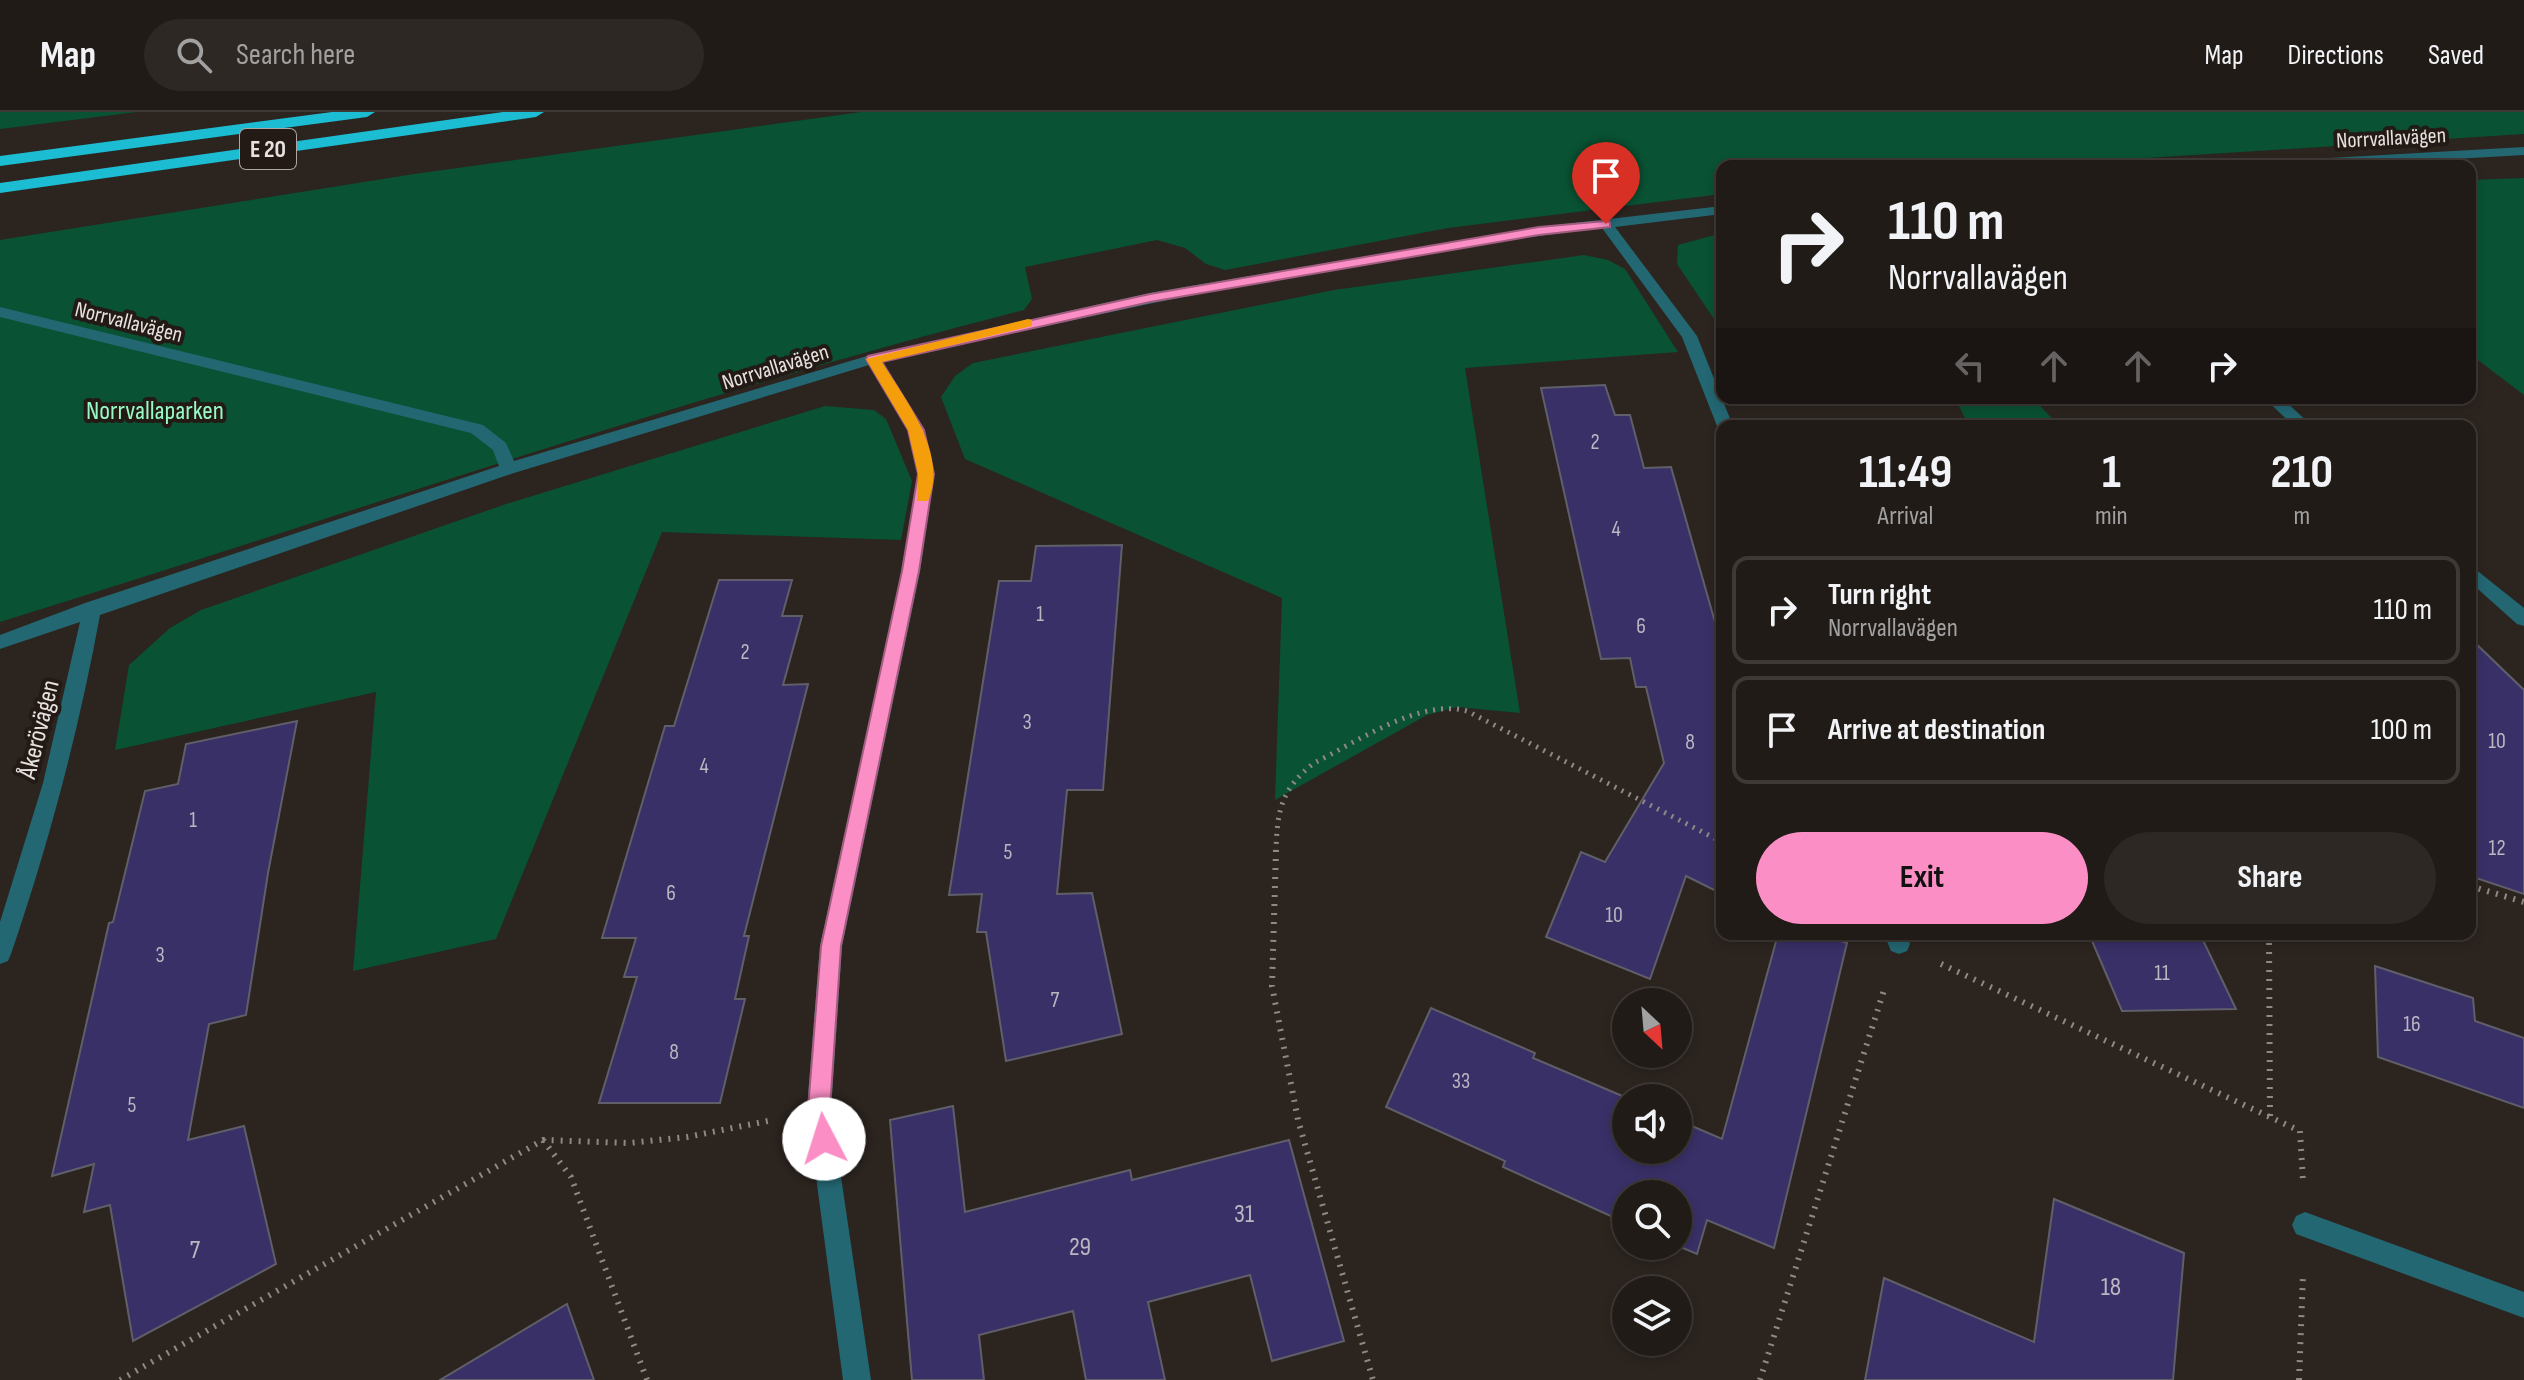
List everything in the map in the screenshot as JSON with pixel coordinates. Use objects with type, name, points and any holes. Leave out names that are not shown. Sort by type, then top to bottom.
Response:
[{"type":"highway","name":"E 20","points":[[0,161],[367,112]]},
{"type":"highway","name":"E 20","points":[[0,188],[536,112]]},
{"type":"street","name":"Norrvallavägen","points":[[2366,160],[2524,151]]},
{"type":"street","name":"Norrvallavägen","points":[[0,642],[92,608],[508,469],[873,359],[1150,298],[1524,233],[1716,211]]},
{"type":"street","points":[[1606,224],[1689,336],[1716,404]]},
{"type":"street","name":"Norrvallavägen","points":[[0,312],[477,429],[500,447],[508,469]]},
{"type":"street","points":[[857,1380],[819,1109],[831,946],[911,571],[926,474],[916,430],[873,359]]},
{"type":"street","points":[[2279,404],[2297,420]]},
{"type":"street","points":[[2476,577],[2524,619]]},
{"type":"street","name":"Åkerövägen","points":[[0,954],[26,880],[64,743],[92,608]]},
{"type":"street","points":[[2305,1225],[2524,1305]]},
{"type":"path","points":[[1373,1380],[1298,1120],[1272,986],[1276,835],[1281,800],[1299,775],[1314,763],[1426,709],[1449,706],[1467,711],[1716,839]]},
{"type":"path","points":[[2476,888],[2524,902]]},
{"type":"path","points":[[1760,1380],[1897,940]]},
{"type":"path","points":[[1899,940],[2300,1131],[2305,1225],[2299,1380]]},
{"type":"path","points":[[2269,940],[2270,1117]]},
{"type":"path","points":[[120,1380],[543,1140],[569,1144],[629,1144],[747,1126],[819,1109]]},
{"type":"path","points":[[543,1140],[571,1177],[647,1380]]},
{"type":"green space","points":[[0,112],[137,112],[0,129]]},
{"type":"green space","name":"Norrvallaparken","points":[[861,112],[2524,112],[2524,134],[2116,160],[1716,160],[1716,195],[1448,228],[1225,270],[1206,264],[1185,248],[1157,240],[1025,267],[1032,299],[1024,310],[895,344],[638,420],[0,622],[0,240],[414,174]]},
{"type":"green space","points":[[2524,178],[2524,395],[2476,359],[2476,180]]},
{"type":"green space","points":[[1716,235],[1716,322],[1677,264],[1678,245]]},
{"type":"green space","points":[[1584,255],[1608,260],[1625,269],[1678,352],[1465,368],[1520,713],[1457,707],[1427,715],[1275,800],[1282,598],[965,459],[941,397],[955,376],[973,363],[1334,290]]},
{"type":"green space","points":[[1958,404],[2039,404],[2053,420],[1966,420]]},
{"type":"green space","points":[[825,406],[874,410],[886,419],[912,481],[901,540],[662,532],[496,939],[353,971],[376,692],[115,750],[129,665],[170,628],[201,610],[506,504]]},
{"type":"building","points":[[1605,385],[1615,415],[1630,415],[1644,468],[1671,467],[1716,626],[1716,891],[1686,876],[1650,979],[1546,937],[1581,852],[1605,862],[1664,763],[1646,687],[1636,687],[1630,658],[1601,659],[1541,388]]},
{"type":"building","points":[[1122,545],[1103,790],[1067,790],[1057,894],[1092,893],[1122,1034],[1006,1061],[986,932],[977,932],[982,894],[949,895],[999,581],[1031,581],[1036,546]]},
{"type":"building","points":[[719,580],[792,580],[782,616],[802,616],[783,685],[808,684],[744,936],[749,936],[735,999],[745,999],[720,1103],[599,1103],[637,977],[624,977],[636,938],[602,938],[665,726],[674,726]]},
{"type":"building","points":[[2476,644],[2524,690],[2524,894],[2476,878]]},
{"type":"building","points":[[297,721],[268,873],[246,1015],[209,1024],[188,1140],[244,1126],[276,1264],[133,1341],[110,1205],[84,1212],[94,1164],[52,1176],[109,923],[113,922],[145,791],[178,784],[186,744]]},
{"type":"building","points":[[1776,940],[1839,940],[1847,943],[1774,1248],[1707,1220],[1697,1254],[1692,1252],[1692,1180],[1612,1180],[1612,1217],[1503,1167],[1505,1161],[1386,1107],[1431,1008],[1535,1053],[1533,1058],[1612,1092],[1612,1164],[1692,1164],[1692,1126],[1722,1139]]},
{"type":"building","points":[[2092,940],[2203,940],[2236,1009],[2122,1011]]},
{"type":"building","points":[[2375,966],[2473,998],[2475,1021],[2524,1038],[2524,1108],[2378,1057]]},
{"type":"building","points":[[953,1106],[965,1212],[1130,1170],[1132,1180],[1289,1140],[1344,1341],[1272,1361],[1250,1275],[1148,1302],[1165,1380],[1086,1380],[1073,1311],[979,1335],[984,1380],[912,1380],[890,1120]]},
{"type":"building","points":[[2054,1199],[2184,1253],[2173,1380],[1865,1380],[1884,1278],[2034,1342]]},
{"type":"building","points":[[567,1304],[594,1380],[440,1380]]},
{"type":"slow traffic","points":[[922,497],[926,474],[916,430],[873,359],[1028,323]]},
{"type":"route","points":[[824,1139],[819,1109],[831,946],[911,571],[926,474],[916,430],[873,359],[966,336],[1150,298],[1539,231],[1606,224]]}]
